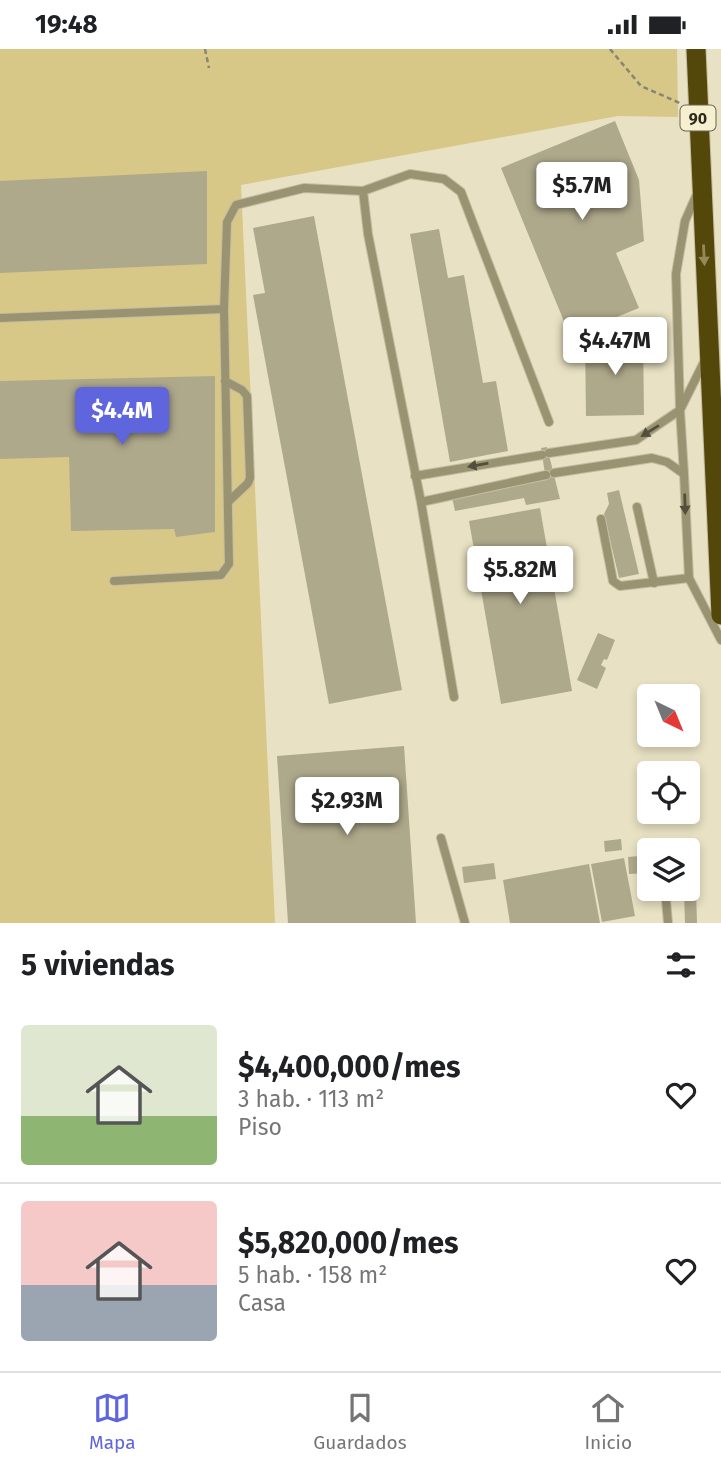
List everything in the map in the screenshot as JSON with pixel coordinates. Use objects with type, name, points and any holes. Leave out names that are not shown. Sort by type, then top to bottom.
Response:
[{"type":"highway","name":"90","points":[[695,49],[721,615]]},
{"type":"lane","points":[[114,581],[221,575],[229,564],[224,309],[227,222],[236,205],[304,188],[363,191],[410,174],[444,179],[461,193],[549,422]]},
{"type":"lane","points":[[700,187],[685,222],[676,274],[680,410],[690,578],[721,641]]},
{"type":"lane","points":[[363,191],[368,234],[421,502],[454,697]]},
{"type":"lane","points":[[0,318],[224,309]]},
{"type":"lane","points":[[415,476],[636,440],[680,410],[709,352]]},
{"type":"lane","points":[[225,381],[242,390],[247,396],[250,478],[228,502]]},
{"type":"lane","points":[[421,502],[550,474],[652,459],[667,462],[684,474]]},
{"type":"lane","points":[[637,507],[654,583]]},
{"type":"lane","points":[[601,519],[613,581],[620,586],[690,578]]},
{"type":"lane","points":[[441,838],[465,923]]},
{"type":"lane","points":[[666,901],[668,923]]},
{"type":"path","points":[[205,49],[209,68]]},
{"type":"path","points":[[610,49],[641,86],[698,111]]},
{"type":"shaded area","points":[[0,49],[677,49],[678,117],[618,116],[241,185],[275,923],[0,923]]},
{"type":"building","points":[[615,121],[639,180],[644,241],[616,253],[639,308],[570,336],[501,168]]},
{"type":"building","points":[[207,171],[207,264],[0,273],[0,181]]},
{"type":"building","points":[[314,216],[402,690],[329,704],[253,295],[265,293],[253,228]]},
{"type":"building","points":[[439,229],[448,278],[464,275],[483,383],[496,381],[508,451],[450,462],[410,234]]},
{"type":"building","points":[[643,338],[644,415],[586,416],[585,340]]},
{"type":"building","points":[[215,376],[215,532],[176,537],[174,529],[71,531],[69,457],[0,459],[0,381]]},
{"type":"building","points":[[547,447],[560,499],[526,505],[524,498],[455,511],[452,497],[546,480],[541,448]]},
{"type":"building","points":[[619,490],[639,574],[619,578],[604,514],[609,504],[607,493]]},
{"type":"building","points":[[540,508],[572,691],[501,704],[469,521]]},
{"type":"building","points":[[598,633],[615,640],[607,660],[604,659],[601,665],[606,668],[597,689],[577,680]]},
{"type":"building","points":[[404,746],[416,923],[288,923],[277,756]]},
{"type":"building","points":[[621,839],[622,850],[605,852],[604,841]]},
{"type":"building","points":[[637,856],[637,874],[629,874],[628,857]]},
{"type":"building","points":[[624,858],[635,916],[602,922],[591,864]]},
{"type":"building","points":[[494,863],[496,879],[464,883],[462,867]]},
{"type":"building","points":[[589,864],[600,923],[510,923],[503,880]]},
{"type":"building","points":[[684,901],[696,901],[697,923],[685,923]]}]
